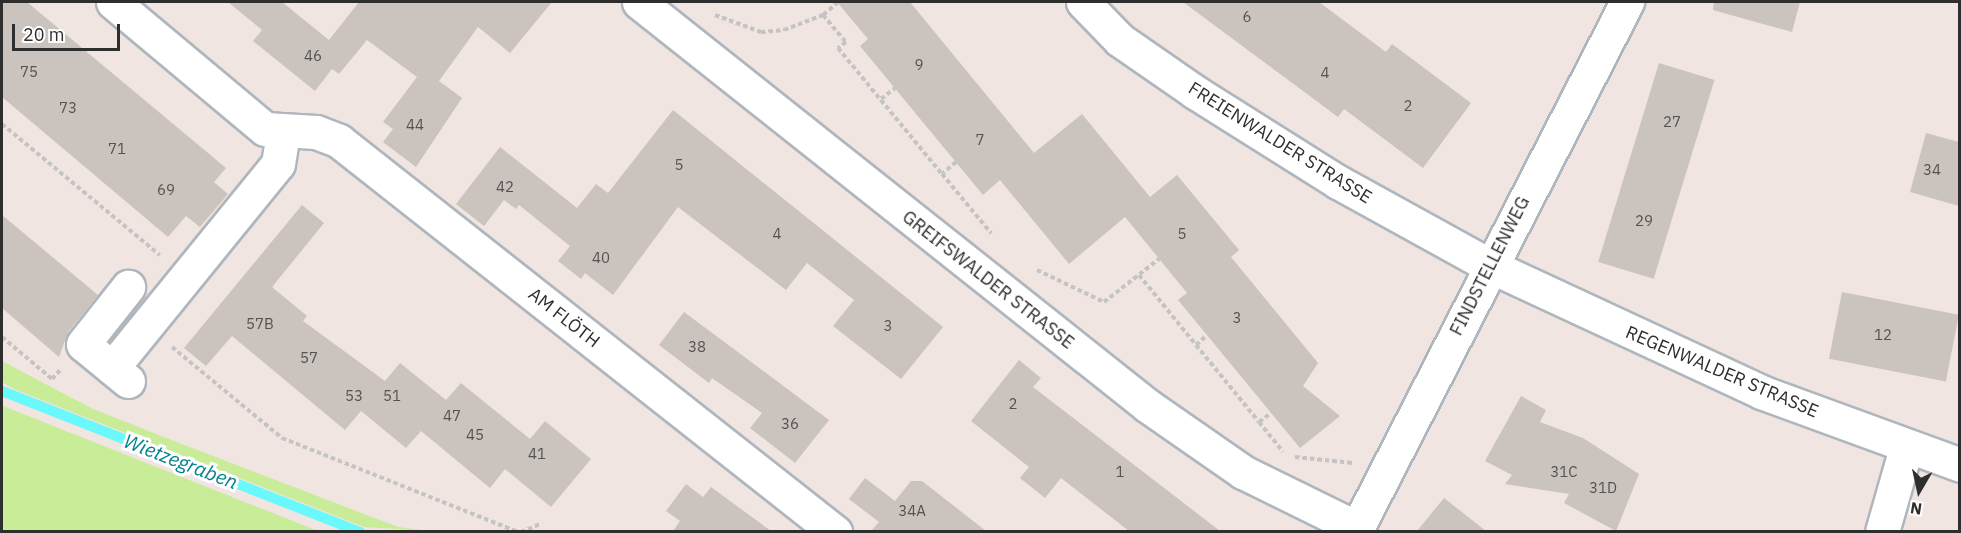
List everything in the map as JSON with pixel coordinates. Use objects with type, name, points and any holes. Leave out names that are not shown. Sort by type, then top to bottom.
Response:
[{"type":"street","name":"AM FLÖTH","points":[[113,2],[265,129],[316,132],[339,141],[835,531]]},
{"type":"street","name":"GREIFSWALDER STRASSE","points":[[639,2],[1148,406],[1243,472],[1356,530]]},
{"type":"street","name":"FREIENWALDER STRASSE","points":[[1083,2],[1120,40],[1195,92],[1338,182],[1490,266]]},
{"type":"street","name":"FINDSTELLENWEG","points":[[1356,530],[1628,2]]},
{"type":"street","points":[[129,287],[83,344],[120,374],[146,326],[279,164],[283,131]]},
{"type":"street","name":"REGENWALDER STRASSE","points":[[1490,266],[1761,392],[1906,448],[1959,465]]},
{"type":"street","points":[[1882,531],[1906,448]]},
{"type":"path","points":[[710,14],[762,32],[784,30],[823,15],[838,2]]},
{"type":"path","points":[[823,15],[846,42],[838,48],[996,240]]},
{"type":"path","points":[[881,99],[895,88]]},
{"type":"path","points":[[2,124],[186,277]]},
{"type":"path","points":[[942,174],[956,162]]},
{"type":"path","points":[[1031,266],[1104,302],[1159,259]]},
{"type":"path","points":[[1138,275],[1287,456],[1362,464],[1383,475]]},
{"type":"path","points":[[146,326],[282,438],[520,531],[540,525]]},
{"type":"path","points":[[1196,345],[1207,335]]},
{"type":"path","points":[[2,337],[52,379],[83,344]]},
{"type":"path","points":[[1259,422],[1271,413]]},
{"type":"green space","points":[[2,361],[91,408],[398,527],[429,531],[364,527],[14,389],[2,382]]},
{"type":"green space","points":[[3,406],[318,531],[2,531]]},
{"type":"building","points":[[2,2],[27,2],[226,168],[214,182],[228,194],[200,227],[186,216],[168,237],[2,97]]},
{"type":"building","points":[[228,2],[282,2],[329,40],[359,2],[552,2],[510,53],[478,27],[439,81],[462,98],[416,167],[383,142],[393,129],[383,122],[417,77],[367,40],[339,74],[332,69],[315,91],[253,41],[262,30]]},
{"type":"building","points":[[837,2],[910,2],[1034,153],[1082,114],[1150,197],[1177,175],[1239,250],[1231,257],[1318,363],[1303,386],[1340,416],[1300,448],[1178,300],[1187,293],[1125,217],[1069,264],[1000,180],[983,195],[860,46],[868,39]]},
{"type":"building","points":[[1183,2],[1319,2],[1386,52],[1392,44],[1471,103],[1423,168],[1344,109],[1338,117]]},
{"type":"building","points":[[1714,2],[1800,2],[1792,32],[1713,10]]},
{"type":"building","points":[[1659,63],[1714,80],[1654,279],[1598,262]]},
{"type":"building","points":[[673,110],[943,327],[901,379],[833,326],[854,300],[807,263],[786,290],[678,207],[613,295],[585,273],[581,279],[558,261],[570,246],[519,205],[516,209],[504,200],[484,226],[456,204],[500,147],[577,208],[596,184],[608,193]]},
{"type":"building","points":[[1926,133],[1959,142],[1959,206],[1910,192]]},
{"type":"building","points":[[302,205],[324,223],[272,287],[307,316],[303,321],[385,381],[400,363],[446,400],[461,383],[530,439],[545,421],[591,459],[551,507],[505,469],[490,488],[421,431],[406,448],[361,411],[345,430],[232,336],[206,366],[184,348]]},
{"type":"building","points":[[2,215],[98,295],[68,332],[59,357],[2,308]]},
{"type":"building","points":[[1842,292],[1959,315],[1946,381],[1829,359]]},
{"type":"building","points":[[684,312],[829,420],[795,463],[750,428],[762,413],[712,378],[709,383],[659,345]]},
{"type":"building","points":[[1019,360],[1041,378],[1033,387],[1220,531],[1129,531],[1061,478],[1045,498],[1020,478],[1029,467],[971,421]]},
{"type":"building","points":[[1521,396],[1546,410],[1540,422],[1583,438],[1639,474],[1616,531],[1564,503],[1569,494],[1505,484],[1512,475],[1485,461]]},
{"type":"building","points":[[865,478],[895,501],[911,481],[922,481],[986,531],[871,531],[879,522],[849,499]]},
{"type":"building","points":[[686,484],[703,497],[711,487],[771,531],[673,531],[680,521],[666,511]]},
{"type":"building","points":[[1444,498],[1486,531],[1417,531]]},
{"type":"waterway","name":"Wietzegraben","points":[[2,391],[360,532]]}]
